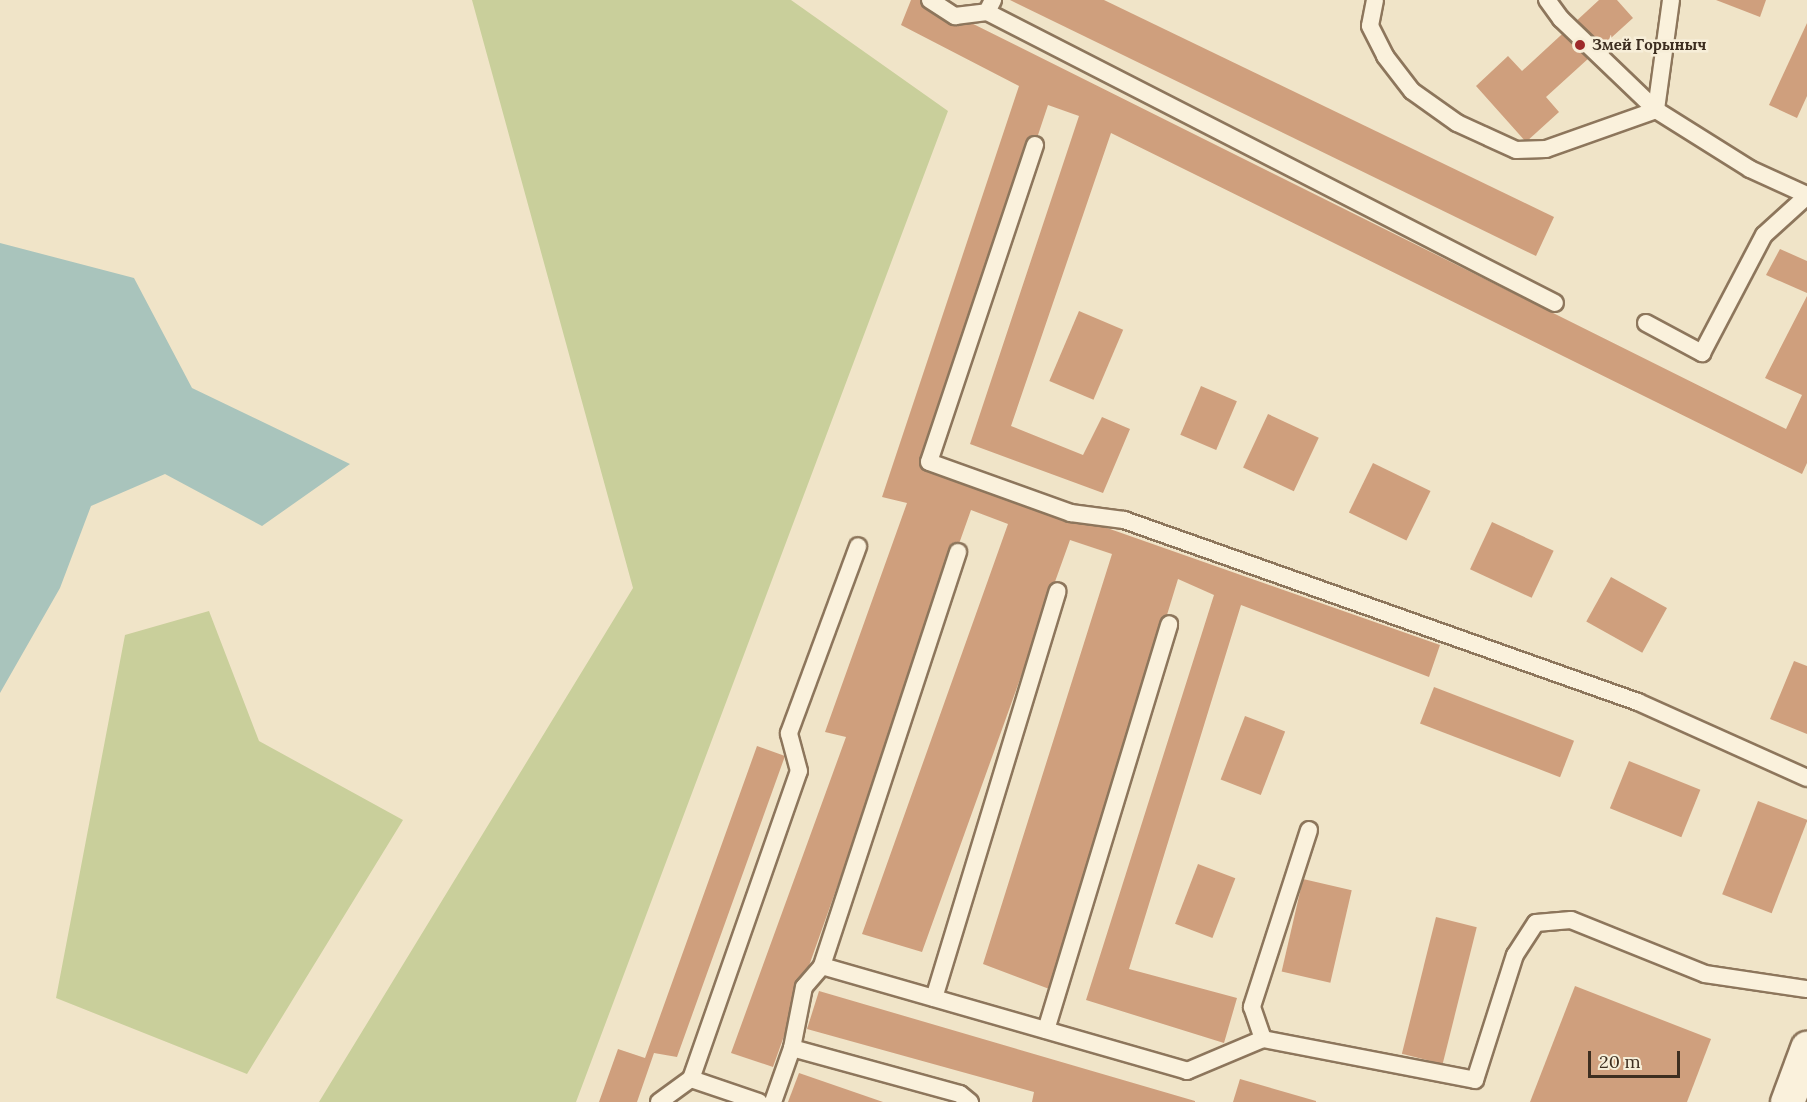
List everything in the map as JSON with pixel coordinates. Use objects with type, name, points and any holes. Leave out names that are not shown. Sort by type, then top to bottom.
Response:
[{"type":"street","points":[[1787,1102],[1807,1048]]},
{"type":"lane","points":[[930,0],[954,16],[990,6],[1555,303]]},
{"type":"lane","points":[[1375,0],[1370,26],[1385,56],[1412,91],[1457,123],[1516,150],[1546,149],[1656,110]]},
{"type":"lane","points":[[1547,0],[1561,19],[1656,110],[1750,170],[1807,195],[1764,235],[1702,353],[1646,323]]},
{"type":"lane","points":[[1656,110],[1671,0]]},
{"type":"lane","points":[[1035,145],[929,462],[1071,513],[1124,520],[1638,702],[1807,778]]},
{"type":"lane","points":[[659,1102],[691,1079],[799,771],[789,734],[858,546]]},
{"type":"lane","points":[[773,1102],[792,1048],[804,987],[822,966],[958,552]]},
{"type":"lane","points":[[934,998],[1058,591]]},
{"type":"lane","points":[[1046,1030],[1169,624]]},
{"type":"lane","points":[[1263,1039],[1252,1007],[1309,830]]},
{"type":"lane","points":[[822,966],[1187,1071],[1263,1039],[1475,1080],[1515,955],[1536,923],[1571,920],[1706,974],[1807,989]]},
{"type":"lane","points":[[792,1048],[960,1094],[970,1102]]},
{"type":"lane","points":[[691,1079],[759,1102]]},
{"type":"green space","points":[[472,0],[791,0],[948,111],[576,1102],[319,1102],[633,588]]},
{"type":"green space","points":[[209,611],[259,741],[403,820],[247,1074],[56,998],[125,635]]},
{"type":"water","points":[[0,243],[134,278],[192,388],[350,464],[262,526],[165,474],[91,506],[60,588],[0,693]]},
{"type":"building","points":[[911,0],[925,0],[1786,429],[1802,395],[1765,378],[1807,296],[1807,463],[1802,474],[1111,133],[1011,426],[1083,455],[1102,417],[1130,429],[1103,493],[970,444],[1079,116],[1048,105],[928,465],[1440,645],[1429,677],[1241,605],[1129,969],[1237,998],[1224,1043],[1086,1000],[1214,595],[1178,579],[1052,990],[983,964],[1112,554],[1070,540],[922,952],[862,934],[1008,524],[971,510],[773,1067],[731,1053],[846,737],[825,732],[907,503],[882,497],[1019,86],[901,25]]},
{"type":"building","points":[[1010,0],[1104,0],[1554,217],[1536,256]]},
{"type":"building","points":[[1599,0],[1617,0],[1633,18],[1546,97],[1559,112],[1526,142],[1476,86],[1508,56],[1522,71]]},
{"type":"building","points":[[1716,0],[1766,0],[1760,17]]},
{"type":"building","points":[[1807,23],[1807,96],[1797,118],[1769,105]]},
{"type":"building","points":[[1780,249],[1807,261],[1807,293],[1766,275]]},
{"type":"building","points":[[1079,311],[1123,330],[1093,400],[1049,381]]},
{"type":"building","points":[[1201,386],[1237,401],[1216,450],[1180,435]]},
{"type":"building","points":[[1268,414],[1319,438],[1294,491],[1243,467]]},
{"type":"building","points":[[1373,463],[1431,491],[1406,540],[1349,512]]},
{"type":"building","points":[[1492,522],[1554,551],[1532,598],[1470,569]]},
{"type":"building","points":[[1611,577],[1667,608],[1642,653],[1586,622]]},
{"type":"building","points":[[1794,661],[1807,666],[1807,734],[1770,719]]},
{"type":"building","points":[[1434,687],[1574,741],[1560,777],[1420,723]]},
{"type":"building","points":[[1245,716],[1285,731],[1261,795],[1221,779]]},
{"type":"building","points":[[757,746],[785,756],[677,1057],[654,1053],[637,1102],[599,1102],[618,1049],[645,1058]]},
{"type":"building","points":[[1629,761],[1700,790],[1681,837],[1610,808]]},
{"type":"building","points":[[1758,801],[1807,820],[1772,913],[1722,894]]},
{"type":"building","points":[[1198,864],[1235,878],[1212,938],[1175,924]]},
{"type":"building","points":[[1303,879],[1352,890],[1330,983],[1282,972]]},
{"type":"building","points":[[1436,917],[1477,927],[1443,1064],[1402,1054]]},
{"type":"building","points":[[1575,986],[1711,1039],[1687,1102],[1530,1102]]},
{"type":"building","points":[[819,991],[1195,1102],[1032,1102],[1034,1092],[807,1029]]},
{"type":"building","points":[[799,1073],[883,1102],[788,1102]]},
{"type":"building","points":[[1240,1079],[1316,1101],[1316,1102],[1233,1102]]},
{"type":"place","name":"Змей Горыныч","points":[[1580,45]]}]
